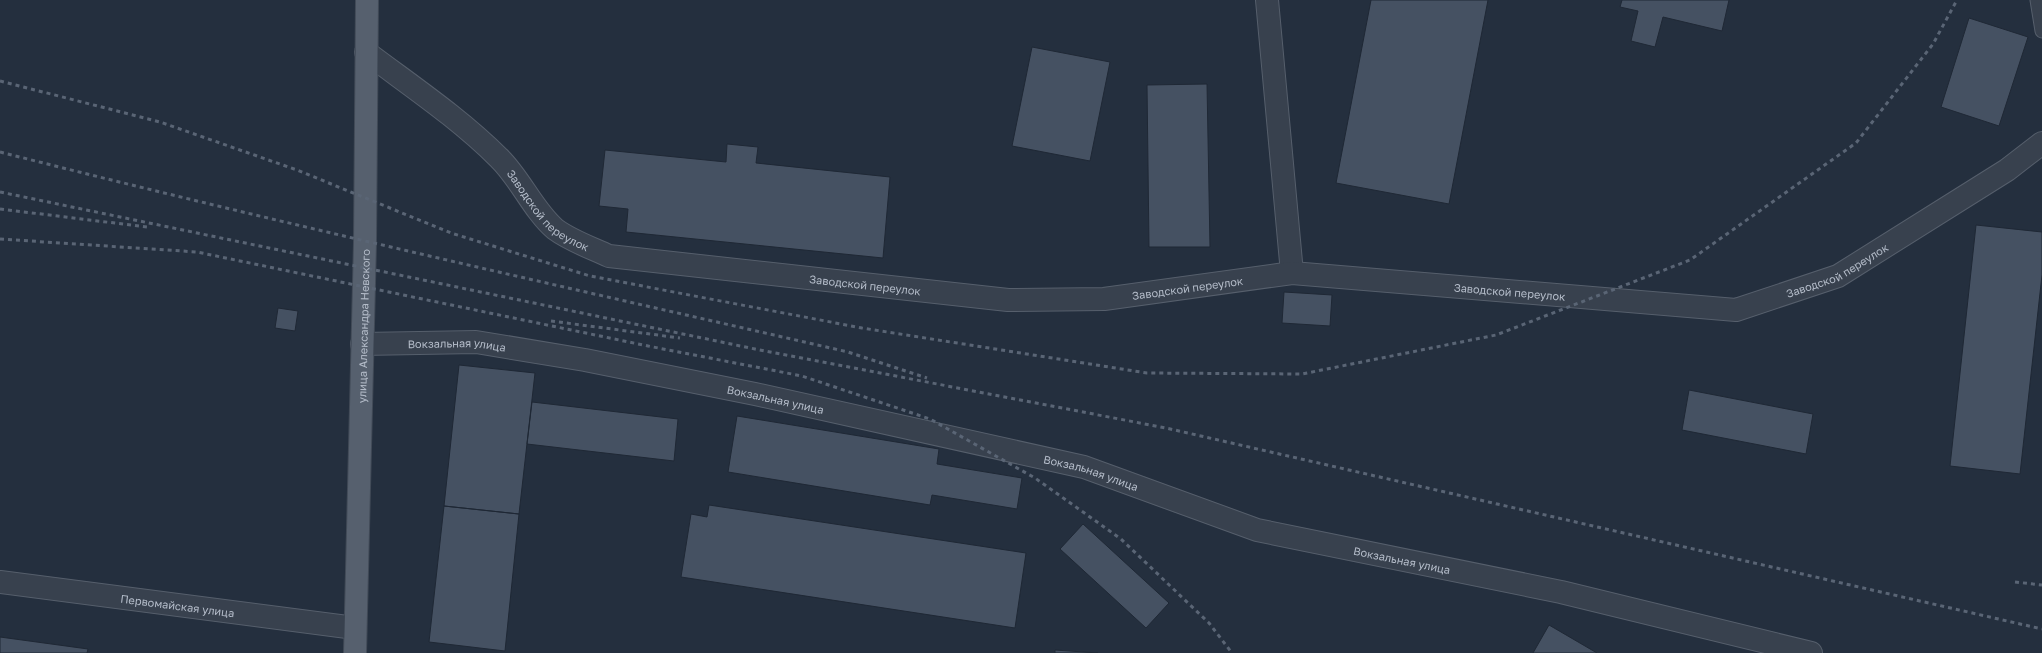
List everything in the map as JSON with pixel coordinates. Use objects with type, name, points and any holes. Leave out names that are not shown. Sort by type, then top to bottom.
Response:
[{"type":"main road","name":"улица Александра Невского","points":[[355,653],[365,242],[367,0]]},
{"type":"street","points":[[1267,0],[1292,273]]},
{"type":"street","name":"Заводской переулок","points":[[366,52],[462,126],[499,158],[519,180],[541,213],[555,228],[574,240],[609,256],[1008,300],[1104,299],[1292,273],[1736,310],[1838,276],[2007,170],[2042,143]]},
{"type":"street","name":"Вокзальная улица","points":[[362,344],[476,342],[585,360],[755,394],[1084,467],[1257,530],[1561,592],[1811,653]]},
{"type":"street","name":"Первомайская улица","points":[[0,582],[355,628]]},
{"type":"lane","points":[[2038,0],[2042,31]]},
{"type":"building","points":[[1371,0],[1488,0],[1449,204],[1336,183]]},
{"type":"building","points":[[1622,0],[1729,0],[1722,31],[1663,17],[1655,47],[1631,41],[1638,11],[1620,7]]},
{"type":"building","points":[[1969,18],[2028,37],[1999,126],[1941,107]]},
{"type":"building","points":[[1032,47],[1110,62],[1090,161],[1012,146]]},
{"type":"building","points":[[1207,84],[1210,247],[1149,247],[1147,85]]},
{"type":"building","points":[[727,144],[758,147],[756,163],[890,177],[883,258],[626,232],[628,209],[599,206],[605,150],[726,162]]},
{"type":"building","points":[[1976,225],[2042,232],[2042,275],[2020,474],[1950,466]]},
{"type":"building","points":[[1284,292],[1332,295],[1330,326],[1282,323]]},
{"type":"building","points":[[278,308],[298,311],[295,331],[275,328]]},
{"type":"building","points":[[459,365],[535,373],[519,514],[444,506]]},
{"type":"building","points":[[1689,390],[1813,414],[1806,454],[1682,430]]},
{"type":"building","points":[[532,402],[678,419],[674,461],[527,444]]},
{"type":"building","points":[[737,416],[939,449],[937,464],[1022,478],[1017,509],[932,495],[930,505],[728,472]]},
{"type":"building","points":[[709,505],[1026,553],[1015,628],[681,577],[691,514],[707,517]]},
{"type":"building","points":[[444,506],[519,514],[505,651],[429,642]]},
{"type":"building","points":[[1083,524],[1169,603],[1146,628],[1060,549]]},
{"type":"building","points":[[1549,625],[1597,653],[1533,653]]},
{"type":"building","points":[[0,637],[88,649],[87,653],[0,653]]},
{"type":"building","points":[[1055,650],[1098,653],[1055,653]]},
{"type":"railway","points":[[0,81],[160,122],[297,170],[451,233],[590,276],[862,328],[1147,373],[1302,374],[1496,335],[1690,260],[1856,143],[1933,44],[1957,0]]},
{"type":"railway","points":[[0,152],[318,230],[848,352],[927,378]]},
{"type":"railway","points":[[0,192],[755,349],[1166,428],[2042,629]]},
{"type":"railway","points":[[0,209],[147,227]]},
{"type":"railway","points":[[0,239],[197,252],[648,346],[802,376],[930,419],[1035,478],[1121,539],[1209,623],[1232,653]]},
{"type":"railway","points":[[551,321],[680,338]]},
{"type":"railway","points":[[2015,582],[2042,585]]}]
